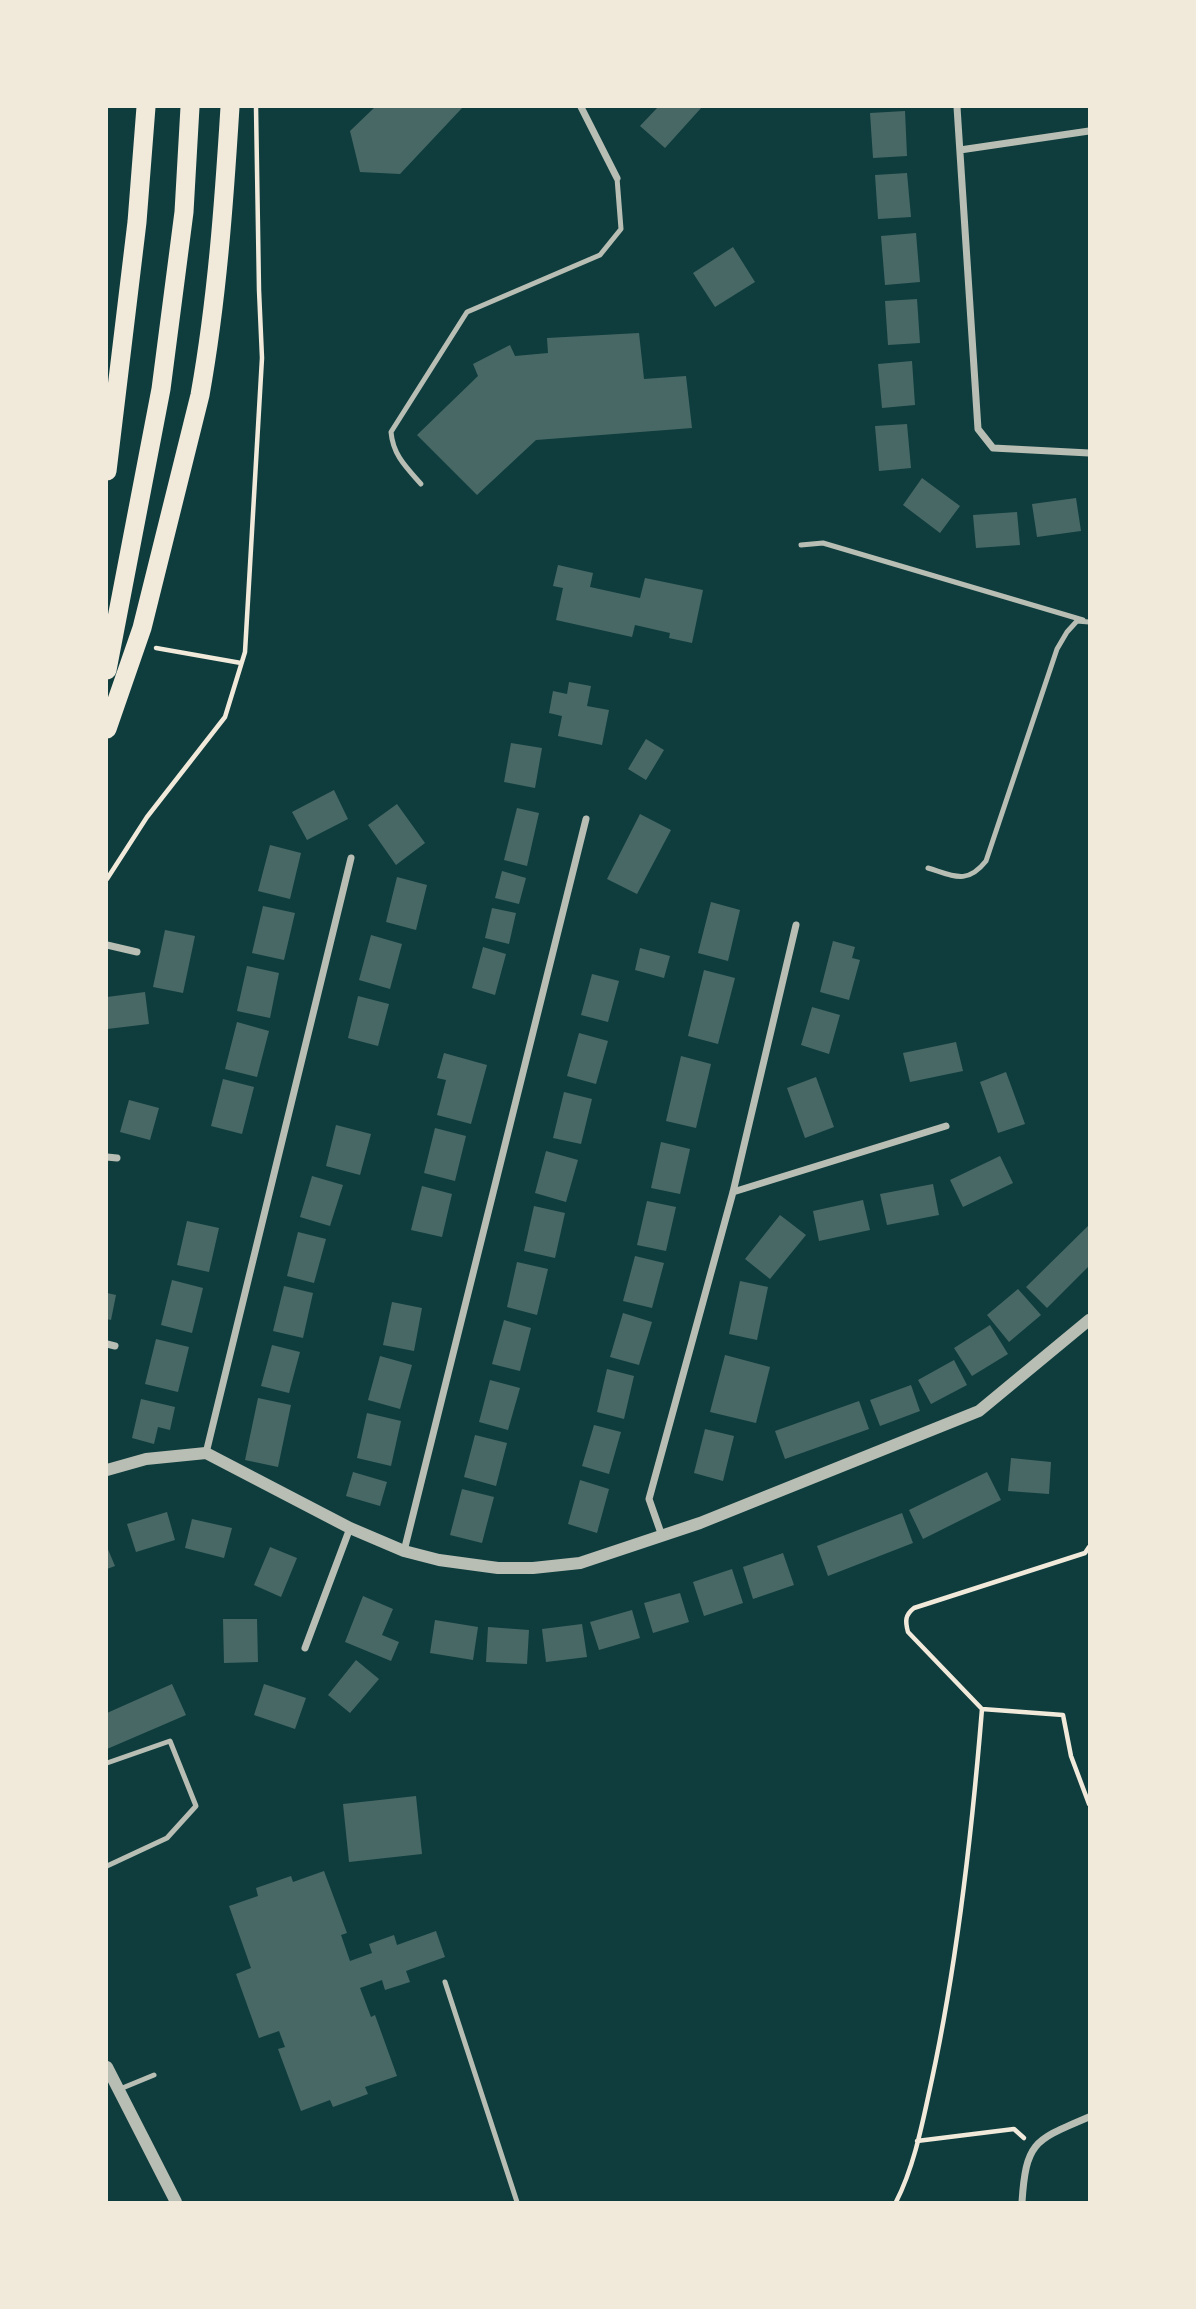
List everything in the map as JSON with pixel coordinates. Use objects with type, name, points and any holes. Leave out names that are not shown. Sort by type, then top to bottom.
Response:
[{"type":"highway","points":[[107,471],[137,222],[146,107]]},
{"type":"highway","points":[[107,670],[161,388],[184,212],[190,107]]},
{"type":"highway","points":[[107,729],[142,628],[200,395],[207,357],[225,198],[230,107]]},
{"type":"street","points":[[581,107],[617,178]]},
{"type":"street","points":[[957,107],[978,429],[993,448],[1089,453]]},
{"type":"street","points":[[960,150],[1089,131]]},
{"type":"street","points":[[404,1551],[586,819]]},
{"type":"street","points":[[205,1453],[351,858]]},
{"type":"street","points":[[662,1536],[649,1499],[733,1192],[796,925]]},
{"type":"street","points":[[107,945],[137,952]]},
{"type":"street","points":[[733,1192],[946,1126]]},
{"type":"street","points":[[107,1157],[117,1158]]},
{"type":"street","points":[[107,1470],[146,1459],[205,1453],[350,1528],[404,1551],[439,1560],[498,1568],[533,1568],[580,1563],[662,1536],[979,1410],[1089,1320]]},
{"type":"street","points":[[305,1648],[350,1528]]},
{"type":"street","points":[[107,2067],[176,2202]]},
{"type":"street","points":[[1022,2202],[1026,2166],[1031,2152],[1040,2142],[1057,2131],[1089,2117]]},
{"type":"lane","points":[[421,484],[398,457],[390,432],[467,312],[600,255],[621,229],[617,178]]},
{"type":"lane","points":[[801,545],[822,543],[1089,622]]},
{"type":"lane","points":[[928,868],[961,878],[976,873],[986,861],[1057,649],[1077,621],[1089,622]]},
{"type":"lane","points":[[107,1763],[170,1741],[196,1806],[167,1838],[107,1866]]},
{"type":"lane","points":[[445,1982],[517,2202]]},
{"type":"lane","points":[[117,2090],[154,2075]]},
{"type":"path","points":[[107,879],[147,817],[225,717],[245,652],[262,358],[256,107]]},
{"type":"path","points":[[212,658],[241,663]]},
{"type":"path","points":[[1089,1547],[1085,1553],[914,1608],[907,1613],[905,1621],[908,1632],[982,1709],[1063,1715],[1071,1756],[1089,1804]]},
{"type":"path","points":[[896,2202],[904,2187],[917,2141],[942,2031],[964,1884],[982,1709]]},
{"type":"path","points":[[917,2141],[1014,2129],[1024,2138],[1057,2131]]},
{"type":"building","points":[[375,107],[463,107],[400,174],[360,172],[350,131]]},
{"type":"building","points":[[658,107],[702,107],[665,148],[640,126]]},
{"type":"building","points":[[905,111],[907,156],[873,158],[870,113]]},
{"type":"building","points":[[907,173],[911,217],[878,219],[875,175]]},
{"type":"building","points":[[916,233],[920,282],[885,285],[881,236]]},
{"type":"building","points":[[733,247],[755,282],[715,307],[693,273]]},
{"type":"building","points":[[917,299],[920,343],[888,345],[885,301]]},
{"type":"building","points":[[639,333],[644,379],[686,376],[692,428],[536,440],[477,495],[417,435],[478,376],[473,364],[510,345],[515,356],[548,353],[547,338]]},
{"type":"building","points":[[912,361],[915,405],[882,408],[878,364]]},
{"type":"building","points":[[907,424],[911,468],[879,471],[875,426]]},
{"type":"building","points":[[922,478],[960,506],[940,533],[903,505]]},
{"type":"building","points":[[1076,498],[1081,531],[1037,537],[1032,504]]},
{"type":"building","points":[[1017,512],[1020,545],[976,548],[973,515]]},
{"type":"building","points":[[558,565],[593,573],[590,587],[640,598],[645,578],[703,590],[692,643],[669,638],[670,633],[635,625],[632,637],[556,620],[563,588],[553,586]]},
{"type":"building","points":[[569,682],[591,686],[587,706],[609,710],[602,745],[558,736],[562,716],[549,713],[553,691],[567,694]]},
{"type":"building","points":[[646,739],[664,750],[646,780],[628,769]]},
{"type":"building","points":[[511,743],[542,748],[535,788],[504,782]]},
{"type":"building","points":[[334,790],[348,819],[307,840],[292,812]]},
{"type":"building","points":[[397,804],[425,843],[396,865],[368,825]]},
{"type":"building","points":[[517,808],[539,813],[527,866],[504,860]]},
{"type":"building","points":[[640,814],[671,830],[637,894],[607,879]]},
{"type":"building","points":[[270,845],[301,853],[290,899],[258,891]]},
{"type":"building","points":[[502,871],[526,878],[519,904],[495,898]]},
{"type":"building","points":[[397,877],[427,885],[416,930],[386,922]]},
{"type":"building","points":[[711,902],[740,910],[728,961],[698,953]]},
{"type":"building","points":[[263,906],[295,913],[284,960],[252,953]]},
{"type":"building","points":[[492,908],[516,913],[509,944],[485,938]]},
{"type":"building","points":[[165,930],[195,936],[183,993],[153,987]]},
{"type":"building","points":[[371,935],[402,944],[390,989],[359,980]]},
{"type":"building","points":[[833,941],[855,947],[852,958],[860,960],[849,1000],[820,992]]},
{"type":"building","points":[[483,947],[506,954],[495,995],[472,988]]},
{"type":"building","points":[[640,948],[670,956],[664,978],[635,970]]},
{"type":"building","points":[[247,966],[279,973],[270,1018],[237,1011]]},
{"type":"building","points":[[704,970],[735,978],[718,1044],[688,1036]]},
{"type":"building","points":[[592,974],[619,981],[608,1022],[581,1015]]},
{"type":"building","points":[[145,992],[149,1024],[107,1029],[107,997]]},
{"type":"building","points":[[358,996],[389,1004],[378,1046],[348,1038]]},
{"type":"building","points":[[812,1007],[840,1015],[829,1054],[801,1045]]},
{"type":"building","points":[[237,1022],[269,1031],[257,1077],[225,1069]]},
{"type":"building","points":[[579,1033],[608,1041],[596,1084],[567,1076]]},
{"type":"building","points":[[956,1042],[963,1071],[910,1082],[903,1053]]},
{"type":"building","points":[[444,1053],[487,1065],[471,1124],[437,1115],[446,1080],[437,1078]]},
{"type":"building","points":[[681,1056],[711,1064],[696,1128],[666,1121]]},
{"type":"building","points":[[1006,1072],[1025,1124],[998,1133],[980,1082]]},
{"type":"building","points":[[816,1077],[834,1127],[805,1138],[787,1088]]},
{"type":"building","points":[[223,1079],[254,1087],[242,1134],[211,1126]]},
{"type":"building","points":[[564,1092],[592,1099],[581,1144],[553,1138]]},
{"type":"building","points":[[129,1100],[159,1108],[150,1140],[120,1132]]},
{"type":"building","points":[[336,1125],[371,1134],[360,1175],[326,1166]]},
{"type":"building","points":[[435,1128],[466,1136],[455,1181],[424,1173]]},
{"type":"building","points":[[661,1142],[690,1149],[680,1194],[651,1188]]},
{"type":"building","points":[[546,1151],[578,1160],[566,1202],[535,1193]]},
{"type":"building","points":[[1000,1156],[1013,1183],[963,1207],[950,1180]]},
{"type":"building","points":[[312,1176],[343,1185],[330,1226],[300,1217]]},
{"type":"building","points":[[933,1184],[939,1215],[887,1225],[880,1194]]},
{"type":"building","points":[[422,1186],[452,1194],[442,1237],[411,1230]]},
{"type":"building","points":[[863,1200],[870,1230],[819,1241],[813,1211]]},
{"type":"building","points":[[647,1201],[676,1207],[666,1251],[637,1245]]},
{"type":"building","points":[[534,1206],[565,1213],[555,1258],[524,1251]]},
{"type":"building","points":[[780,1215],[806,1235],[770,1279],[745,1259]]},
{"type":"building","points":[[187,1221],[219,1228],[209,1272],[177,1265]]},
{"type":"building","points":[[1089,1225],[1089,1266],[1047,1308],[1026,1287]]},
{"type":"building","points":[[298,1232],[326,1239],[314,1283],[287,1276]]},
{"type":"building","points":[[635,1256],[664,1263],[652,1308],[623,1301]]},
{"type":"building","points":[[517,1262],[548,1269],[537,1315],[507,1307]]},
{"type":"building","points":[[172,1280],[203,1288],[192,1333],[161,1325]]},
{"type":"building","points":[[740,1281],[768,1287],[757,1340],[729,1334]]},
{"type":"building","points":[[284,1286],[313,1293],[303,1338],[273,1331]]},
{"type":"building","points":[[1018,1289],[1041,1315],[1009,1342],[987,1315]]},
{"type":"building","points":[[107,1293],[116,1295],[111,1320],[107,1319]]},
{"type":"building","points":[[392,1302],[422,1308],[414,1351],[383,1345]]},
{"type":"building","points":[[623,1313],[652,1322],[639,1365],[610,1357]]},
{"type":"building","points":[[504,1320],[531,1328],[520,1371],[492,1364]]},
{"type":"building","points":[[990,1325],[1008,1354],[972,1376],[954,1348]]},
{"type":"building","points":[[156,1339],[189,1347],[178,1392],[145,1384]]},
{"type":"building","points":[[272,1345],[300,1352],[289,1393],[261,1386]]},
{"type":"building","points":[[725,1355],[770,1367],[756,1423],[710,1412]]},
{"type":"building","points":[[380,1356],[412,1365],[400,1409],[368,1400]]},
{"type":"building","points":[[954,1360],[967,1385],[931,1404],[918,1380]]},
{"type":"building","points":[[607,1369],[634,1376],[624,1419],[597,1412]]},
{"type":"building","points":[[490,1380],[520,1388],[508,1430],[479,1422]]},
{"type":"building","points":[[911,1385],[920,1411],[880,1426],[870,1400]]},
{"type":"building","points":[[258,1398],[291,1405],[278,1467],[245,1460]]},
{"type":"building","points":[[141,1399],[175,1407],[170,1430],[158,1427],[154,1444],[132,1438]]},
{"type":"building","points":[[859,1401],[869,1429],[785,1459],[775,1431]]},
{"type":"building","points":[[367,1413],[401,1421],[391,1466],[357,1458]]},
{"type":"building","points":[[594,1425],[621,1432],[609,1474],[582,1466]]},
{"type":"building","points":[[705,1429],[734,1436],[723,1481],[694,1473]]},
{"type":"building","points":[[475,1435],[507,1443],[496,1486],[464,1477]]},
{"type":"building","points":[[1011,1458],[1051,1462],[1049,1494],[1008,1491]]},
{"type":"building","points":[[353,1472],[387,1482],[380,1506],[346,1496]]},
{"type":"building","points":[[987,1472],[1001,1500],[923,1539],[909,1510]]},
{"type":"building","points":[[580,1480],[609,1489],[597,1533],[568,1524]]},
{"type":"building","points":[[462,1489],[494,1497],[482,1543],[450,1535]]},
{"type":"building","points":[[167,1512],[175,1540],[136,1552],[127,1524]]},
{"type":"building","points":[[902,1513],[913,1543],[828,1576],[817,1546]]},
{"type":"building","points":[[192,1519],[232,1528],[224,1558],[185,1548]]},
{"type":"building","points":[[107,1547],[115,1566],[107,1569]]},
{"type":"building","points":[[270,1547],[297,1558],[281,1597],[254,1585]]},
{"type":"building","points":[[783,1553],[794,1585],[753,1599],[743,1567]]},
{"type":"building","points":[[732,1569],[743,1603],[704,1616],[693,1582]]},
{"type":"building","points":[[680,1593],[689,1622],[653,1633],[644,1603]]},
{"type":"building","points":[[363,1596],[393,1609],[382,1635],[399,1642],[391,1661],[345,1642]]},
{"type":"building","points":[[632,1610],[640,1638],[599,1650],[590,1622]]},
{"type":"building","points":[[223,1619],[257,1619],[258,1662],[224,1663]]},
{"type":"building","points":[[435,1620],[478,1627],[473,1660],[430,1653]]},
{"type":"building","points":[[582,1624],[587,1657],[546,1662],[542,1629]]},
{"type":"building","points":[[488,1627],[529,1630],[527,1664],[486,1662]]},
{"type":"building","points":[[356,1660],[379,1679],[350,1713],[328,1695]]},
{"type":"building","points":[[172,1684],[186,1715],[107,1749],[107,1713]]},
{"type":"building","points":[[264,1684],[306,1698],[295,1729],[254,1715]]},
{"type":"building","points":[[416,1796],[422,1854],[349,1862],[343,1804]]},
{"type":"building","points":[[324,1871],[347,1933],[341,1935],[350,1961],[372,1953],[369,1944],[394,1935],[397,1945],[436,1931],[445,1957],[406,1971],[410,1982],[385,1990],[382,1980],[360,1988],[371,2017],[375,2015],[397,2076],[365,2087],[368,2094],[333,2107],[330,2100],[301,2111],[278,2049],[285,2047],[279,2031],[259,2038],[236,1974],[251,1968],[229,1906],[258,1896],[256,1888],[291,1876],[293,1882]]}]
